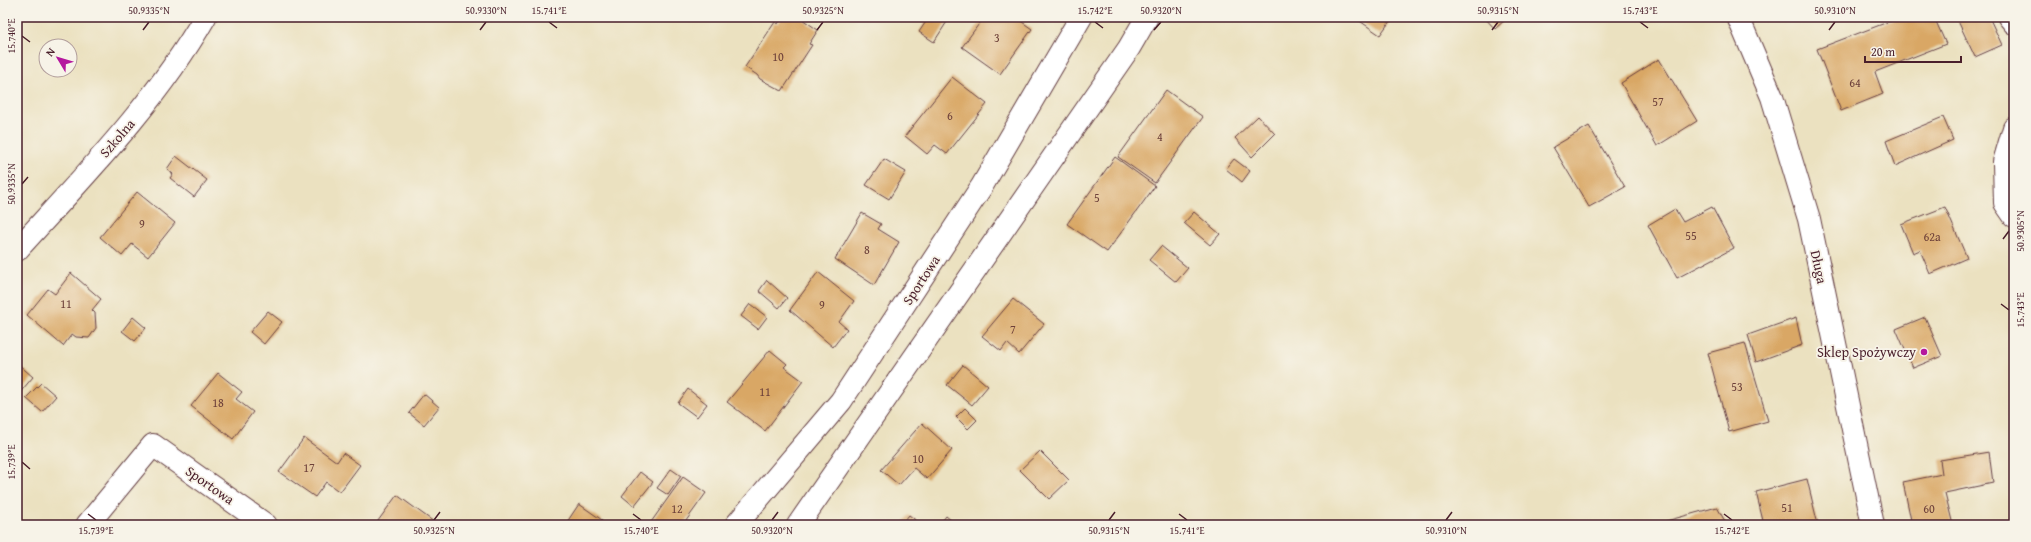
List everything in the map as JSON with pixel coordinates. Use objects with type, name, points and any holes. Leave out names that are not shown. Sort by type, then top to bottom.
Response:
[{"type":"street","name":"Szkolna","points":[[17,250],[131,124],[193,37],[205,17]]},
{"type":"street","name":"Sportowa","points":[[736,525],[841,401],[982,186],[1081,17]]},
{"type":"street","points":[[798,525],[1129,48],[1147,17]]},
{"type":"street","name":"Długa","points":[[1738,17],[1772,97],[1809,219],[1873,525]]},
{"type":"street","points":[[2009,17],[2014,23]]},
{"type":"street","points":[[2014,128],[2004,162],[2005,203],[2014,216]]},
{"type":"street","name":"Sportowa","points":[[87,525],[153,445],[266,525]]},
{"type":"building","points":[[782,17],[799,17],[818,30],[809,44],[812,45],[782,91],[760,79],[757,75],[745,67],[775,22],[778,24]]},
{"type":"building","points":[[929,17],[950,17],[934,42],[919,32]]},
{"type":"building","points":[[984,17],[1015,17],[1032,29],[1000,74],[962,47]]},
{"type":"building","points":[[1354,17],[1393,17],[1380,35]]},
{"type":"building","points":[[1484,17],[1508,17],[1495,29]]},
{"type":"building","points":[[1901,17],[1934,17],[1946,44],[1875,72],[1883,94],[1841,111],[1817,49]]},
{"type":"building","points":[[1966,17],[1989,17],[2002,45],[1975,57],[1958,21]]},
{"type":"building","points":[[1659,59],[1697,121],[1657,146],[1621,83]]},
{"type":"building","points":[[952,77],[987,104],[947,154],[935,145],[927,154],[905,136]]},
{"type":"building","points":[[1166,90],[1203,117],[1155,183],[1118,157]]},
{"type":"building","points":[[1258,116],[1275,134],[1252,157],[1235,138]]},
{"type":"building","points":[[1943,117],[1953,140],[1895,166],[1886,141]]},
{"type":"building","points":[[1589,126],[1625,187],[1589,207],[1553,147]]},
{"type":"building","points":[[176,156],[207,180],[194,197],[170,178],[173,174],[167,169]]},
{"type":"building","points":[[1115,157],[1155,186],[1107,252],[1067,224]]},
{"type":"building","points":[[884,159],[906,172],[889,199],[866,185]]},
{"type":"building","points":[[1234,159],[1250,171],[1242,182],[1226,169]]},
{"type":"building","points":[[137,192],[175,223],[148,257],[132,244],[122,256],[100,237]]},
{"type":"building","points":[[1712,207],[1734,248],[1677,278],[1648,225],[1675,209],[1683,222]]},
{"type":"building","points":[[1945,207],[1967,258],[1930,274],[1920,250],[1913,253],[1901,224]]},
{"type":"building","points":[[1194,212],[1220,234],[1210,245],[1184,223]]},
{"type":"building","points":[[862,213],[881,224],[878,229],[899,242],[874,285],[835,259]]},
{"type":"building","points":[[1161,246],[1188,268],[1176,282],[1149,260]]},
{"type":"building","points":[[818,272],[854,301],[839,322],[847,329],[833,347],[790,310]]},
{"type":"building","points":[[71,273],[101,299],[92,310],[95,313],[96,328],[89,338],[76,337],[72,334],[63,346],[27,315],[48,289],[55,294]]},
{"type":"building","points":[[767,280],[787,298],[779,308],[759,291]]},
{"type":"building","points":[[1013,299],[1044,324],[1019,354],[1007,343],[1001,351],[982,336]]},
{"type":"building","points":[[750,304],[767,317],[758,329],[741,316]]},
{"type":"building","points":[[268,311],[282,322],[264,344],[250,332]]},
{"type":"building","points":[[133,317],[146,328],[135,341],[122,331]]},
{"type":"building","points":[[1925,317],[1942,356],[1913,368],[1896,329]]},
{"type":"building","points":[[1796,318],[1802,345],[1756,362],[1748,335]]},
{"type":"building","points":[[1745,343],[1768,421],[1729,432],[1708,353]]},
{"type":"building","points":[[770,350],[787,364],[784,367],[803,381],[765,431],[727,402]]},
{"type":"building","points":[[17,363],[33,377],[17,396]]},
{"type":"building","points":[[963,365],[988,386],[972,405],[947,385]]},
{"type":"building","points":[[218,373],[242,392],[236,399],[253,412],[233,439],[191,406]]},
{"type":"building","points":[[41,383],[56,396],[42,412],[26,398]]},
{"type":"building","points":[[688,389],[707,404],[697,417],[678,403]]},
{"type":"building","points":[[424,394],[439,407],[424,425],[409,413]]},
{"type":"building","points":[[965,408],[977,420],[968,429],[956,417]]},
{"type":"building","points":[[922,423],[952,450],[927,479],[914,468],[899,485],[881,470]]},
{"type":"building","points":[[304,438],[337,462],[343,453],[360,465],[340,492],[326,482],[315,497],[279,472]]},
{"type":"building","points":[[1040,451],[1069,480],[1049,499],[1020,470]]},
{"type":"building","points":[[1989,452],[1993,483],[1945,493],[1953,525],[1912,525],[1903,482],[1942,474],[1940,460]]},
{"type":"building","points":[[671,469],[681,476],[668,495],[657,488]]},
{"type":"building","points":[[640,472],[653,482],[634,506],[622,496]]},
{"type":"building","points":[[683,477],[706,493],[683,525],[649,525]]},
{"type":"building","points":[[1807,479],[1818,525],[1764,525],[1756,492]]},
{"type":"building","points":[[397,495],[434,522],[432,525],[375,525]]},
{"type":"building","points":[[579,504],[602,520],[599,525],[565,525]]},
{"type":"building","points":[[1717,507],[1727,525],[1669,525],[1666,521]]},
{"type":"building","points":[[909,515],[922,525],[901,525]]},
{"type":"building","points":[[946,516],[957,525],[939,525]]},
{"type":"place","name":"Sklep Spożywczy","points":[[1924,352]]}]
